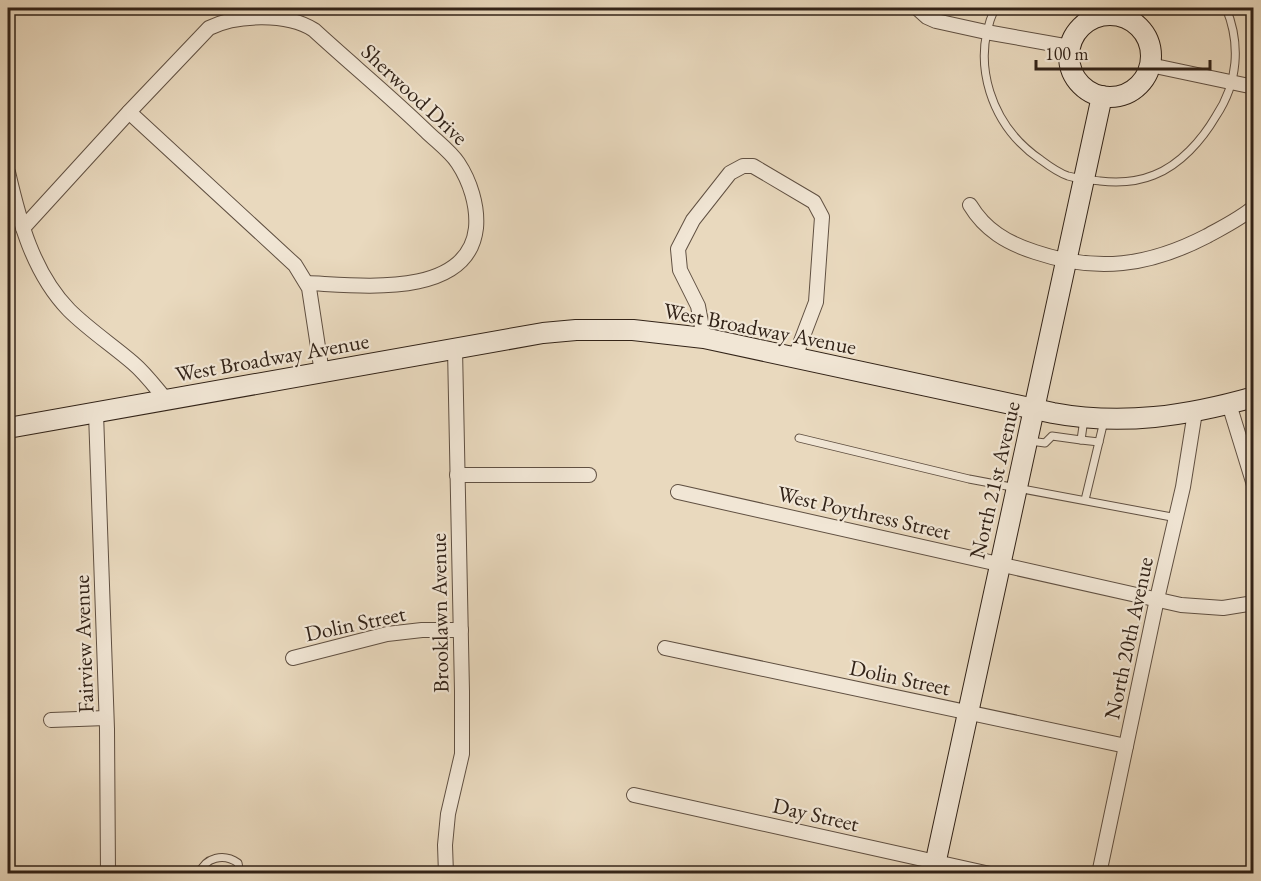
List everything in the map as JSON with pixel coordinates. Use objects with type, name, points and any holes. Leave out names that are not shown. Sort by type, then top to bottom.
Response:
[{"type":"main road","points":[[1128,13],[1150,46],[1150,65],[1141,83],[1132,90],[1123,95],[1102,96],[1083,87],[1076,78],[1071,69],[1070,47],[1074,38],[1087,23],[1106,16],[1128,13]]},
{"type":"main road","name":"North 21st Avenue","points":[[934,868],[1102,96]]},
{"type":"main road","name":"West Broadway Avenue","points":[[8,428],[543,333],[576,330],[633,330],[704,338],[1084,418],[1147,419],[1195,412],[1254,397]]},
{"type":"street","points":[[917,8],[936,21],[1070,47]]},
{"type":"street","name":"Sherwood Drive","points":[[23,228],[209,28],[225,21],[284,18],[314,30],[457,161],[472,192],[476,224],[475,234],[467,252],[449,269],[424,281],[398,284],[307,283]]},
{"type":"street","points":[[1150,65],[1254,87]]},
{"type":"street","points":[[129,112],[295,265],[307,283],[322,373]]},
{"type":"street","points":[[704,338],[698,306],[680,270],[678,249],[693,220],[730,173],[743,166],[753,166],[814,202],[822,217],[816,302],[795,357]]},
{"type":"street","points":[[8,171],[23,228],[43,275],[55,294],[69,310],[134,364],[167,401]]},
{"type":"street","points":[[970,205],[985,226],[1001,238],[1019,247],[1066,261],[1106,265],[1146,260],[1199,240],[1253,209]]},
{"type":"street","name":"Brooklawn Avenue","points":[[446,873],[447,820],[462,754],[455,349]]},
{"type":"street","points":[[1228,404],[1253,481]]},
{"type":"street","name":"North 20th Avenue","points":[[1099,873],[1157,600],[1177,518],[1195,412]]},
{"type":"street","name":"Fairview Avenue","points":[[96,413],[106,718],[108,873]]},
{"type":"street","points":[[457,475],[589,475]]},
{"type":"street","name":"West Poythress Street","points":[[678,492],[1157,600],[1202,608],[1223,608],[1254,603]]},
{"type":"street","name":"Dolin Street","points":[[293,658],[387,634],[422,630],[461,630]]},
{"type":"street","name":"Dolin Street","points":[[665,648],[1126,746]]},
{"type":"street","points":[[51,720],[106,718]]},
{"type":"street","name":"Day Street","points":[[634,795],[934,868],[990,873]]},
{"type":"lane","points":[[995,8],[986,32],[984,52],[987,82],[996,107],[1006,125],[1034,156],[1067,176],[1127,182],[1150,177],[1167,169],[1194,146],[1222,108],[1233,82],[1235,46],[1233,28],[1226,8]]},
{"type":"lane","points":[[1081,440],[1084,418]]},
{"type":"lane","points":[[1085,500],[1105,420]]},
{"type":"lane","points":[[1027,441],[1045,443],[1052,435],[1099,442]]},
{"type":"lane","points":[[799,438],[969,479],[1177,518]]},
{"type":"lane","points":[[199,873],[201,868],[210,861],[225,857],[238,863],[240,873]]}]
